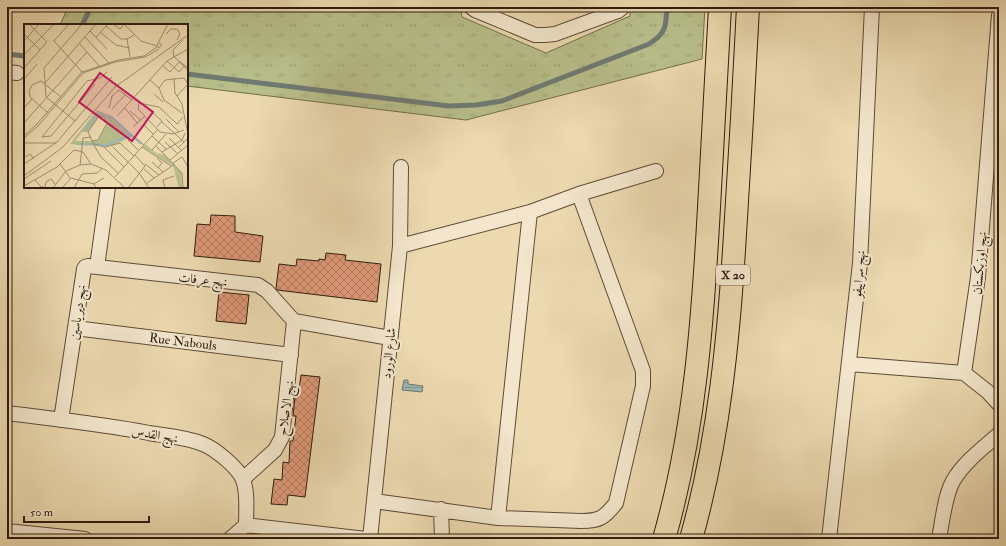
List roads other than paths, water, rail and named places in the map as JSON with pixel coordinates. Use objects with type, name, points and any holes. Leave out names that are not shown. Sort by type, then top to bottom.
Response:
[{"type":"highway","name":"X 20","points":[[664,539],[675,502],[692,405],[704,300],[720,7]]},
{"type":"highway","name":"X 20","points":[[691,539],[700,508],[718,410],[731,302],[748,7]]},
{"type":"street","points":[[471,7],[535,35],[545,36],[555,34],[618,12],[623,7]]},
{"type":"street","name":"نهج سراييفو","points":[[829,539],[860,263],[872,7]]},
{"type":"street","name":"نهج اوزبكستان","points":[[964,373],[978,277],[999,15]]},
{"type":"street","name":"شارع الورود","points":[[370,539],[400,246],[400,167]]},
{"type":"street","points":[[400,246],[530,212],[579,194],[656,171]]},
{"type":"street","points":[[97,267],[108,188]]},
{"type":"street","points":[[374,501],[498,518],[595,521],[608,514],[616,503],[643,386],[643,371],[579,194]]},
{"type":"street","points":[[498,518],[530,212]]},
{"type":"street","name":"نهج دير ياسين","points":[[61,420],[84,269],[88,266],[97,267]]},
{"type":"street","name":"نهج عرفات","points":[[97,267],[258,285],[267,291],[294,321]]},
{"type":"street","points":[[294,321],[390,338]]},
{"type":"street","name":"نهج الاصلاح","points":[[243,479],[275,450],[282,437],[294,321]]},
{"type":"street","name":"Rue Nabouls","points":[[75,328],[291,355]]},
{"type":"street","points":[[849,364],[964,373],[988,392],[999,404]]},
{"type":"street","name":"نهج القدس","points":[[7,413],[126,429],[187,439],[204,444],[234,466],[243,479],[246,497],[246,525]]},
{"type":"street","points":[[939,539],[949,491],[953,481],[974,457],[999,434]]},
{"type":"street","points":[[441,509],[442,539]]},
{"type":"street","points":[[230,539],[246,525],[366,539]]},
{"type":"street","points":[[7,531],[85,539]]},
{"type":"water","points":[[404,380],[408,380],[408,384],[423,386],[422,392],[402,390]]},
{"type":"waterway","points":[[82,24],[91,7]]},
{"type":"waterway","points":[[188,74],[449,106],[476,105],[502,101],[649,44],[655,40],[664,29],[667,7]]},
{"type":"waterway","points":[[7,54],[24,56]]}]
